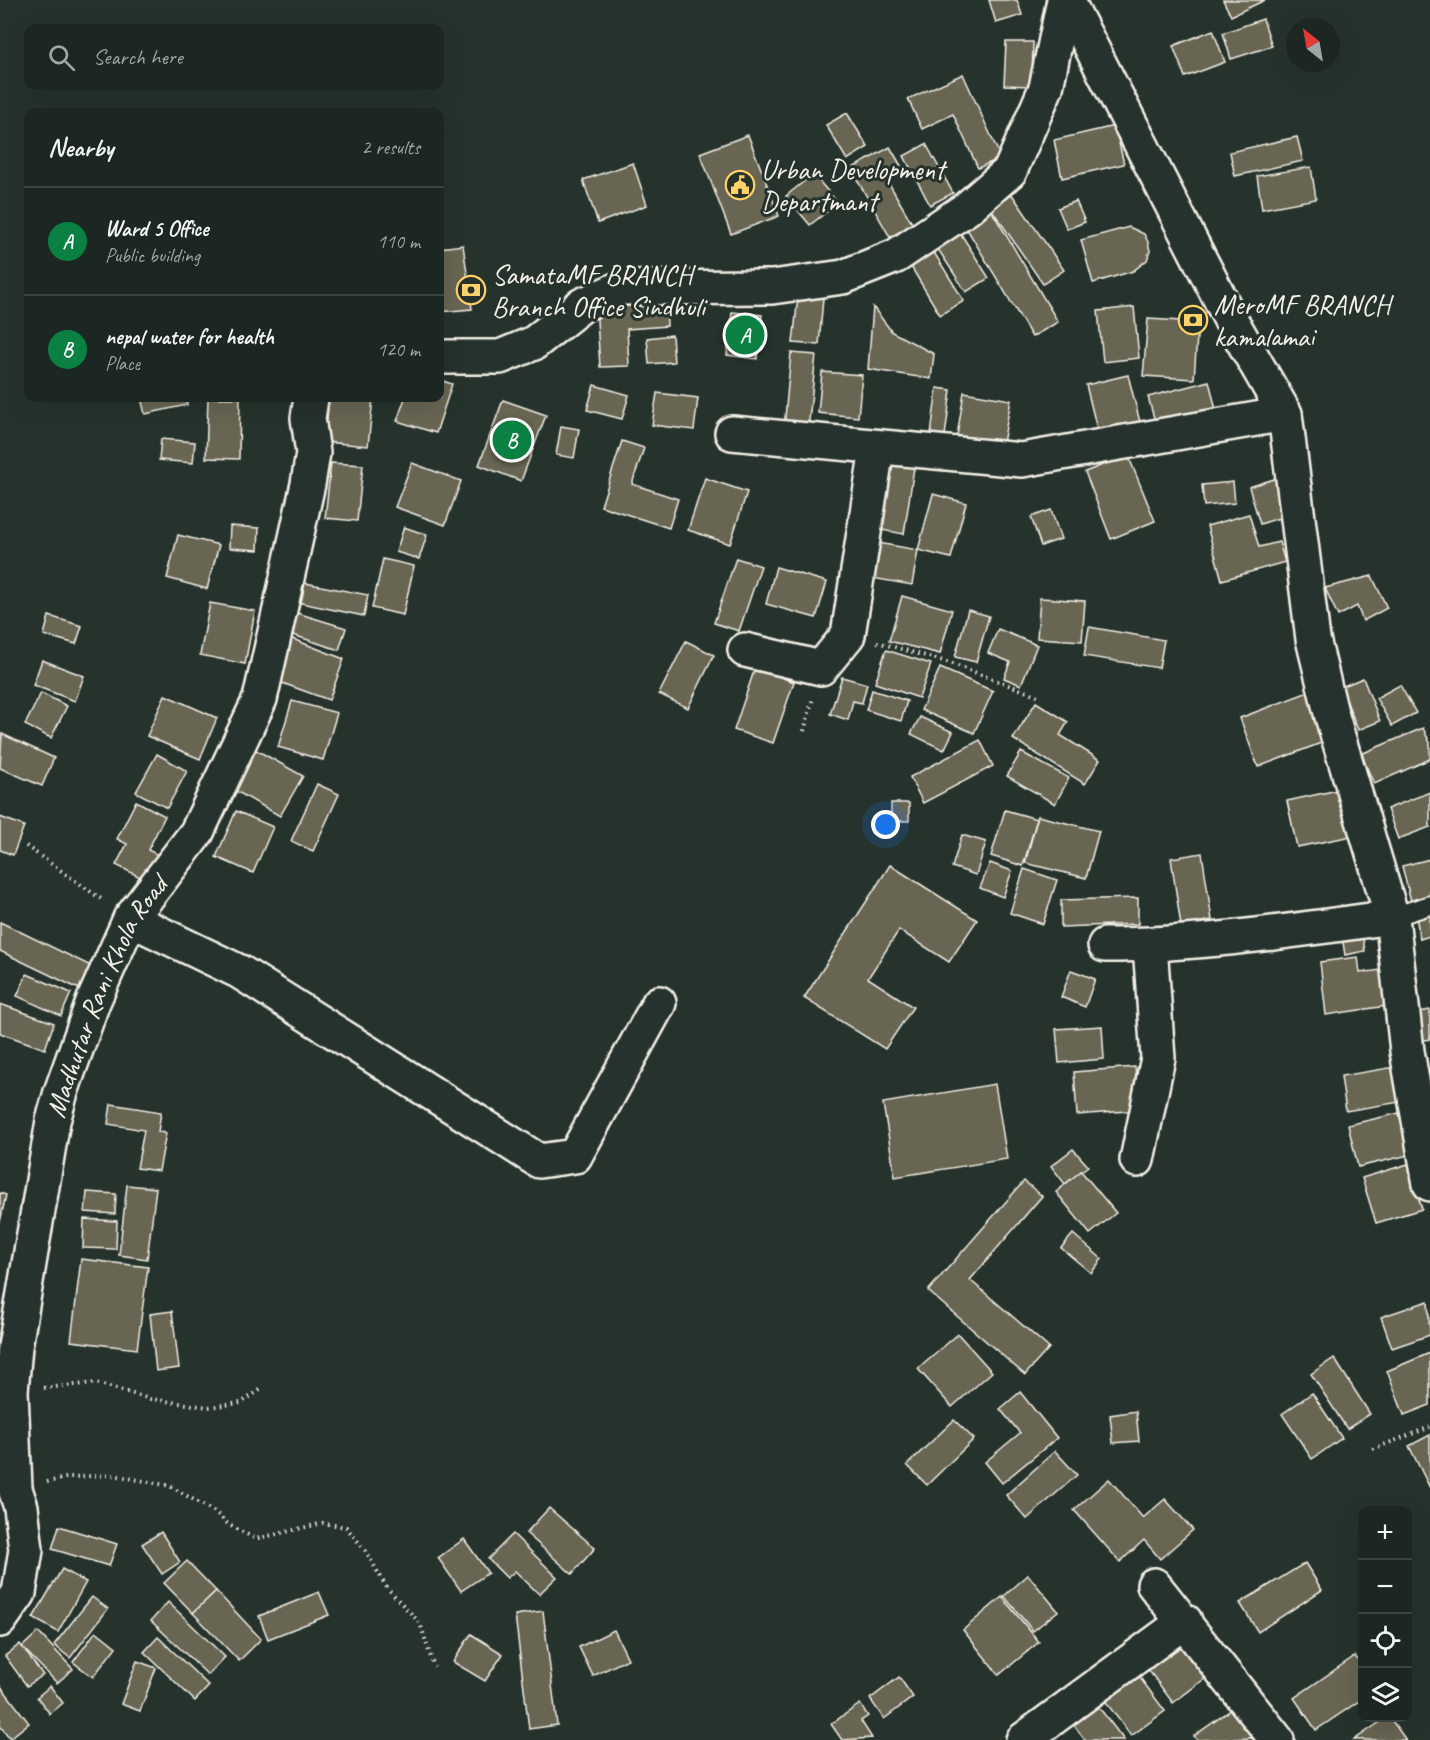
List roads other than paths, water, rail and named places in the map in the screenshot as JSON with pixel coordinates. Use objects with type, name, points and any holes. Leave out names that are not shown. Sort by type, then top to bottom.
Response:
[{"type":"street","points":[[444,357],[501,357],[534,343],[582,305],[620,288],[772,287],[843,277],[896,256],[966,209],[1010,171],[1046,88],[1066,0]]},
{"type":"street","points":[[1066,0],[1232,322],[1285,414],[1313,639],[1331,713],[1392,916],[1407,1051],[1430,1184]]},
{"type":"street","name":"Madhutar Rani Khola Road","points":[[0,1620],[20,1593],[26,1550],[21,1507],[15,1489],[11,1391],[15,1347],[53,1121],[93,1002],[130,919],[197,832],[260,699],[308,484],[313,453],[308,418],[310,402]]},
{"type":"street","points":[[732,433],[877,449],[1022,460],[1285,414]]},
{"type":"street","points":[[745,650],[821,668],[848,635],[877,449]]},
{"type":"street","points":[[1105,945],[1150,945],[1280,932],[1392,916]]},
{"type":"street","points":[[130,919],[240,972],[539,1161],[575,1156],[659,1003]]},
{"type":"street","points":[[1137,1160],[1158,1058],[1150,945]]},
{"type":"street","points":[[1154,1585],[1185,1621],[1277,1740]]},
{"type":"street","points":[[1023,1740],[1185,1621]]},
{"type":"lane","points":[[1392,916],[1430,905]]},
{"type":"place","name":"Urban Development Departmant","points":[[740,185]]},
{"type":"place","name":"SamataMF BRANCH Branch Office Sindhuli","points":[[471,290]]},
{"type":"place","name":"MeroMF BRANCH kamalamai","points":[[1193,320]]},
{"type":"place","name":"Ward 5 Office","points":[[745,335]]},
{"type":"place","name":"nepal water for health","points":[[512,440]]}]
